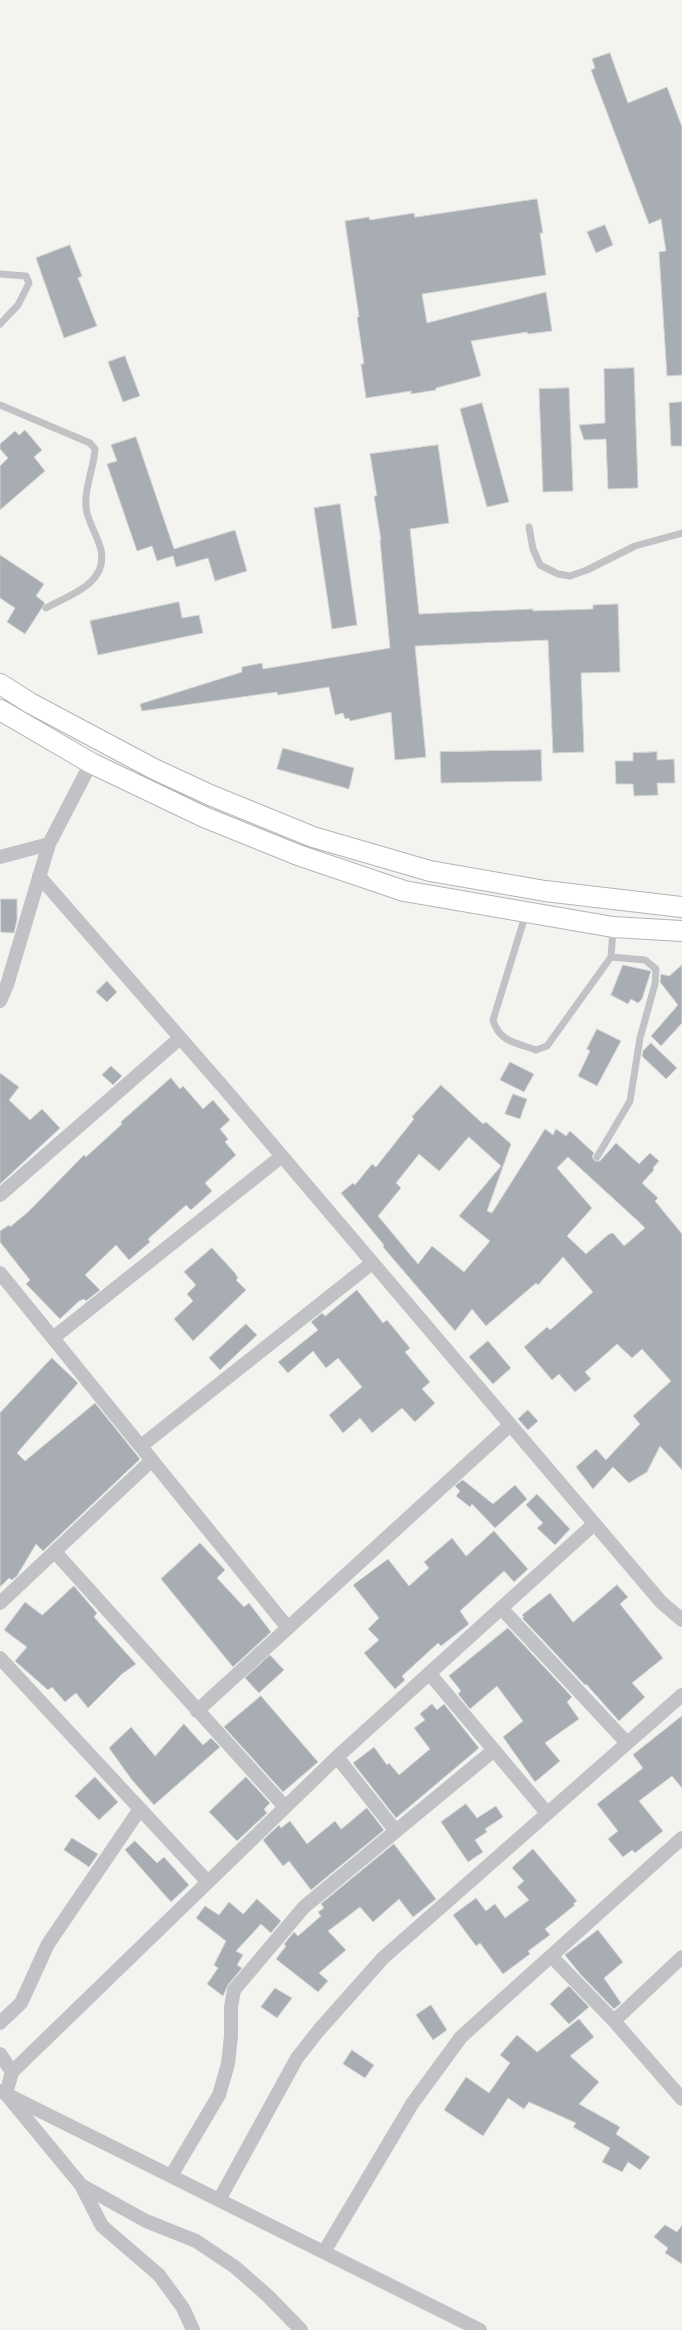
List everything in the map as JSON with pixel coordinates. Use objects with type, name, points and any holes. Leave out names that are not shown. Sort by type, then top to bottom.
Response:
[{"type":"street","points":[[0,684],[30,703],[154,769],[210,795],[313,837],[430,871],[545,891],[682,907]]},
{"type":"street","points":[[0,710],[91,763],[204,816],[298,855],[396,889],[423,895],[613,927],[682,932]]},
{"type":"street","points":[[0,1001],[7,985],[49,844],[91,763]]},
{"type":"street","points":[[0,857],[49,844]]},
{"type":"street","points":[[40,876],[282,1156],[661,1602],[682,1620]]},
{"type":"street","points":[[0,1195],[180,1038]]},
{"type":"street","points":[[53,1338],[282,1156]]},
{"type":"street","points":[[140,1446],[372,1263]]},
{"type":"street","points":[[0,1273],[288,1628]]},
{"type":"street","points":[[197,1711],[510,1425]]},
{"type":"street","points":[[0,1603],[152,1460]]},
{"type":"street","points":[[3,2093],[12,2072],[207,1881],[429,1673],[594,1524]]},
{"type":"street","points":[[55,1552],[285,1807]]},
{"type":"street","points":[[501,1608],[627,1743]]},
{"type":"street","points":[[0,1658],[207,1881]]},
{"type":"street","points":[[429,1673],[547,1813]]},
{"type":"street","points":[[219,2200],[297,2058],[319,2030],[383,1958],[682,1695]]},
{"type":"street","points":[[171,2176],[219,2095],[228,2064],[232,2036],[231,2008],[234,1990],[304,1907],[395,1830],[494,1750]]},
{"type":"street","points":[[338,1757],[395,1830]]},
{"type":"street","points":[[0,2023],[14,2013],[21,2003],[48,1944],[140,1809]]},
{"type":"street","points":[[324,2252],[412,2104],[461,2037],[682,1838]]},
{"type":"street","points":[[552,1956],[614,2021],[682,2099]]},
{"type":"street","points":[[614,2021],[682,1957]]},
{"type":"street","points":[[0,2054],[12,2072]]},
{"type":"street","points":[[3,2093],[480,2330]]},
{"type":"street","points":[[3,2093],[81,2185],[102,2226],[159,2275],[183,2308],[193,2330]]},
{"type":"street","points":[[81,2185],[146,2221],[185,2236],[203,2245],[235,2267],[301,2330]]},
{"type":"lane","points":[[0,274],[20,274],[26,276],[29,283],[18,306],[0,324]]},
{"type":"lane","points":[[0,405],[90,443],[95,449],[86,501],[87,512],[101,550],[102,566],[98,576],[91,583],[46,608]]},
{"type":"lane","points":[[529,527],[533,549],[540,565],[558,574],[570,576],[587,570],[636,546],[682,533]]},
{"type":"lane","points":[[527,913],[493,1020],[496,1030],[504,1039],[536,1050],[547,1046],[611,957],[613,927]]},
{"type":"lane","points":[[597,1157],[630,1101],[640,1038],[655,984],[656,969],[645,960],[611,957]]},
{"type":"building","points":[[610,53],[628,103],[667,87],[682,127],[682,375],[667,376],[659,252],[666,251],[661,219],[649,224],[591,70],[595,68],[592,59]]},
{"type":"building","points":[[537,199],[543,233],[540,233],[546,275],[422,294],[427,323],[546,292],[552,331],[528,334],[527,332],[471,341],[481,376],[436,388],[436,390],[411,394],[411,391],[366,398],[361,364],[364,364],[357,317],[359,317],[345,221],[369,217],[370,220],[414,213],[415,217]]},
{"type":"building","points":[[605,225],[613,245],[596,253],[587,232]]},
{"type":"building","points":[[70,245],[82,276],[78,278],[97,326],[64,338],[36,258]]},
{"type":"building","points":[[125,356],[140,396],[123,402],[108,362]]},
{"type":"building","points":[[634,368],[638,488],[608,489],[606,439],[584,440],[579,425],[605,423],[604,369]]},
{"type":"building","points":[[569,388],[573,491],[543,492],[539,389]]},
{"type":"building","points":[[682,402],[682,446],[671,446],[669,403]]},
{"type":"building","points":[[482,403],[509,502],[487,507],[460,409]]},
{"type":"building","points":[[25,430],[42,450],[34,457],[45,471],[0,510],[0,466],[8,458],[0,449],[0,444],[15,431],[19,435]]},
{"type":"building","points":[[136,437],[174,549],[235,530],[247,571],[215,581],[208,558],[176,567],[173,556],[157,561],[152,546],[137,551],[107,464],[117,461],[111,445]]},
{"type":"building","points":[[438,445],[449,523],[410,529],[419,614],[533,609],[533,611],[593,609],[593,605],[618,604],[620,672],[581,673],[584,752],[553,753],[548,640],[415,646],[426,757],[395,760],[391,712],[350,721],[349,718],[345,719],[343,713],[335,715],[329,687],[278,695],[277,692],[142,711],[140,704],[242,672],[242,667],[262,663],[263,669],[390,648],[381,540],[374,496],[377,496],[370,454]]},
{"type":"building","points":[[340,504],[357,625],[332,629],[314,508]]},
{"type":"building","points":[[0,555],[44,584],[36,596],[45,603],[25,634],[7,622],[15,608],[0,598]]},
{"type":"building","points":[[179,602],[182,618],[199,615],[203,633],[98,655],[90,621]]},
{"type":"building","points":[[283,748],[354,768],[349,789],[277,769]]},
{"type":"building","points":[[541,750],[542,781],[441,783],[440,752]]},
{"type":"building","points":[[657,752],[657,760],[674,759],[675,783],[657,783],[658,795],[634,796],[633,784],[616,784],[615,761],[633,761],[633,753]]},
{"type":"building","points":[[1,899],[17,899],[17,920],[14,933],[1,932]]},
{"type":"building","points":[[623,965],[651,971],[642,999],[638,1003],[631,999],[628,1004],[611,995]]},
{"type":"building","points":[[682,965],[682,1023],[661,1046],[651,1036],[678,1005],[660,982],[661,974],[669,976]]},
{"type":"building","points":[[107,981],[117,992],[107,1002],[96,992]]},
{"type":"building","points":[[597,1029],[621,1041],[597,1086],[578,1076],[590,1051],[587,1049]]},
{"type":"building","points":[[651,1043],[677,1068],[666,1079],[642,1056],[643,1051]]},
{"type":"building","points":[[510,1062],[534,1074],[524,1092],[500,1080]]},
{"type":"building","points":[[111,1066],[122,1076],[113,1085],[102,1075]]},
{"type":"building","points":[[0,1073],[19,1087],[9,1100],[30,1120],[42,1109],[60,1128],[0,1184]]},
{"type":"building","points":[[171,1078],[180,1089],[183,1086],[203,1109],[213,1100],[230,1120],[220,1129],[228,1139],[225,1142],[236,1155],[205,1183],[212,1191],[191,1210],[186,1205],[148,1239],[150,1242],[129,1260],[116,1245],[85,1275],[100,1290],[86,1301],[84,1299],[79,1301],[60,1319],[26,1284],[30,1280],[0,1242],[0,1231],[9,1225],[10,1227],[28,1212],[84,1155],[86,1157],[122,1124],[121,1122]]},
{"type":"building","points":[[441,1085],[483,1124],[486,1122],[511,1144],[487,1211],[492,1213],[545,1129],[553,1135],[556,1129],[566,1136],[570,1131],[594,1153],[592,1157],[595,1161],[600,1161],[616,1143],[639,1164],[650,1153],[659,1161],[653,1168],[654,1170],[642,1183],[658,1198],[655,1201],[682,1234],[682,1470],[660,1446],[647,1472],[629,1483],[613,1467],[593,1489],[576,1467],[596,1449],[606,1460],[640,1424],[633,1416],[671,1381],[642,1349],[632,1358],[617,1344],[585,1372],[591,1379],[575,1392],[559,1374],[552,1380],[524,1347],[547,1327],[550,1330],[593,1292],[563,1257],[538,1285],[536,1283],[486,1326],[472,1309],[455,1331],[383,1247],[384,1245],[341,1193],[353,1183],[355,1185],[372,1164],[376,1167],[414,1119],[412,1117]],"holes":[[[469,1137],[501,1166],[459,1216],[490,1241],[464,1272],[432,1246],[418,1264],[378,1216],[401,1188],[396,1183],[419,1154],[439,1171]],[[568,1157],[645,1228],[624,1246],[613,1233],[609,1234],[586,1254],[567,1236],[592,1208],[557,1168]]]},
{"type":"building","points":[[513,1094],[527,1099],[520,1119],[505,1114]]},
{"type":"building","points":[[212,1248],[235,1273],[238,1278],[236,1280],[246,1290],[193,1341],[174,1319],[193,1301],[187,1294],[196,1285],[184,1272]]},
{"type":"building","points":[[357,1290],[383,1323],[387,1320],[410,1348],[405,1352],[430,1382],[422,1389],[435,1403],[415,1422],[402,1408],[372,1433],[360,1418],[343,1433],[329,1415],[362,1387],[338,1358],[326,1368],[313,1351],[288,1373],[278,1362],[318,1330],[311,1322],[322,1313],[325,1316]]},
{"type":"building","points":[[246,1324],[257,1335],[220,1370],[209,1358]]},
{"type":"building","points":[[488,1341],[511,1368],[493,1384],[469,1357]]},
{"type":"building","points":[[52,1358],[78,1383],[17,1453],[25,1461],[95,1403],[140,1459],[43,1551],[36,1544],[17,1576],[12,1580],[9,1578],[0,1587],[0,1413]]},
{"type":"building","points":[[528,1410],[538,1421],[528,1430],[518,1419]]},
{"type":"building","points":[[463,1480],[493,1504],[515,1485],[527,1499],[495,1528],[472,1504],[470,1507],[456,1496],[460,1491],[455,1486]]},
{"type":"building","points":[[537,1494],[570,1529],[555,1545],[537,1528],[543,1523],[526,1505]]},
{"type":"building","points":[[494,1531],[528,1569],[514,1582],[504,1571],[460,1611],[469,1624],[441,1646],[438,1643],[402,1676],[405,1680],[395,1689],[364,1653],[379,1640],[368,1629],[379,1618],[353,1585],[388,1559],[409,1586],[429,1568],[424,1562],[452,1538],[466,1556]]},
{"type":"building","points":[[200,1543],[225,1570],[217,1578],[244,1607],[249,1603],[271,1632],[233,1667],[161,1579]]},
{"type":"building","points":[[617,1585],[628,1597],[620,1604],[663,1658],[632,1683],[645,1697],[619,1721],[586,1684],[585,1685],[522,1618],[524,1617],[522,1615],[550,1593],[573,1622]]},
{"type":"building","points":[[74,1586],[97,1613],[94,1617],[136,1664],[122,1674],[88,1708],[76,1693],[65,1702],[52,1687],[48,1690],[15,1661],[27,1647],[4,1630],[25,1602],[42,1615]]},
{"type":"building","points":[[508,1628],[572,1697],[567,1702],[579,1719],[545,1743],[560,1761],[535,1782],[503,1737],[523,1721],[497,1686],[470,1709],[458,1694],[461,1691],[449,1676]]},
{"type":"building","points":[[270,1655],[284,1670],[259,1693],[245,1678]]},
{"type":"building","points":[[261,1696],[318,1762],[283,1792],[224,1727]]},
{"type":"building","points":[[432,1704],[437,1710],[444,1704],[479,1748],[396,1818],[353,1763],[374,1747],[387,1765],[389,1763],[399,1775],[430,1749],[414,1728],[425,1720],[420,1714]]},
{"type":"building","points":[[682,1716],[682,1788],[672,1776],[639,1801],[663,1831],[635,1853],[632,1850],[623,1857],[608,1839],[618,1831],[597,1804],[643,1768],[633,1755]]},
{"type":"building","points":[[184,1724],[203,1745],[211,1738],[220,1747],[154,1805],[132,1780],[109,1748],[131,1727],[155,1756]]},
{"type":"building","points":[[95,1777],[118,1802],[99,1820],[75,1796]]},
{"type":"building","points":[[246,1777],[270,1803],[264,1809],[267,1813],[237,1841],[209,1812]]},
{"type":"building","points":[[466,1804],[477,1818],[496,1806],[503,1817],[485,1829],[487,1832],[475,1840],[483,1852],[468,1862],[441,1822]]},
{"type":"building","points":[[367,1808],[384,1830],[311,1890],[289,1861],[283,1866],[263,1840],[279,1825],[281,1828],[290,1821],[307,1844],[335,1821],[341,1829]]},
{"type":"building","points":[[72,1838],[98,1854],[89,1867],[64,1850]]},
{"type":"building","points":[[135,1841],[157,1863],[164,1857],[189,1885],[171,1902],[125,1850]]},
{"type":"building","points":[[394,1844],[436,1899],[413,1917],[399,1899],[373,1922],[360,1907],[328,1931],[346,1950],[319,1973],[328,1981],[318,1992],[276,1959],[286,1946],[284,1944],[294,1932],[298,1936],[321,1916],[318,1912],[324,1908],[321,1904]]},
{"type":"building","points":[[533,1849],[577,1901],[573,1904],[575,1905],[545,1929],[550,1935],[528,1951],[530,1954],[503,1974],[480,1943],[476,1946],[453,1915],[476,1898],[486,1911],[495,1904],[505,1918],[529,1900],[517,1887],[524,1881],[512,1868]]},
{"type":"building","points":[[257,1899],[281,1921],[271,1933],[261,1924],[236,1951],[243,1955],[237,1965],[242,1968],[228,1985],[223,1996],[207,1984],[218,1968],[214,1965],[226,1941],[196,1918],[205,1906],[219,1915],[229,1902],[243,1914]]},
{"type":"building","points":[[598,1930],[623,1962],[604,1978],[621,2003],[614,2009],[581,1975],[565,1955]]},
{"type":"building","points":[[569,1986],[589,2007],[569,2024],[550,2004]]},
{"type":"building","points":[[275,1988],[292,1998],[277,2018],[261,2007]]},
{"type":"building","points":[[431,2005],[447,2030],[433,2040],[416,2015]]},
{"type":"building","points":[[579,2019],[594,2037],[570,2056],[599,2082],[579,2104],[620,2127],[616,2134],[650,2157],[640,2170],[628,2162],[622,2172],[602,2162],[610,2148],[573,2127],[576,2123],[529,2102],[524,2109],[508,2098],[483,2136],[444,2110],[466,2077],[489,2093],[510,2063],[500,2055],[517,2035],[537,2052]]},
{"type":"building","points":[[352,2050],[374,2065],[365,2078],[343,2064]]},
{"type":"building","points":[[665,2225],[677,2232],[682,2225],[682,2264],[665,2253],[668,2248],[654,2237]]}]
